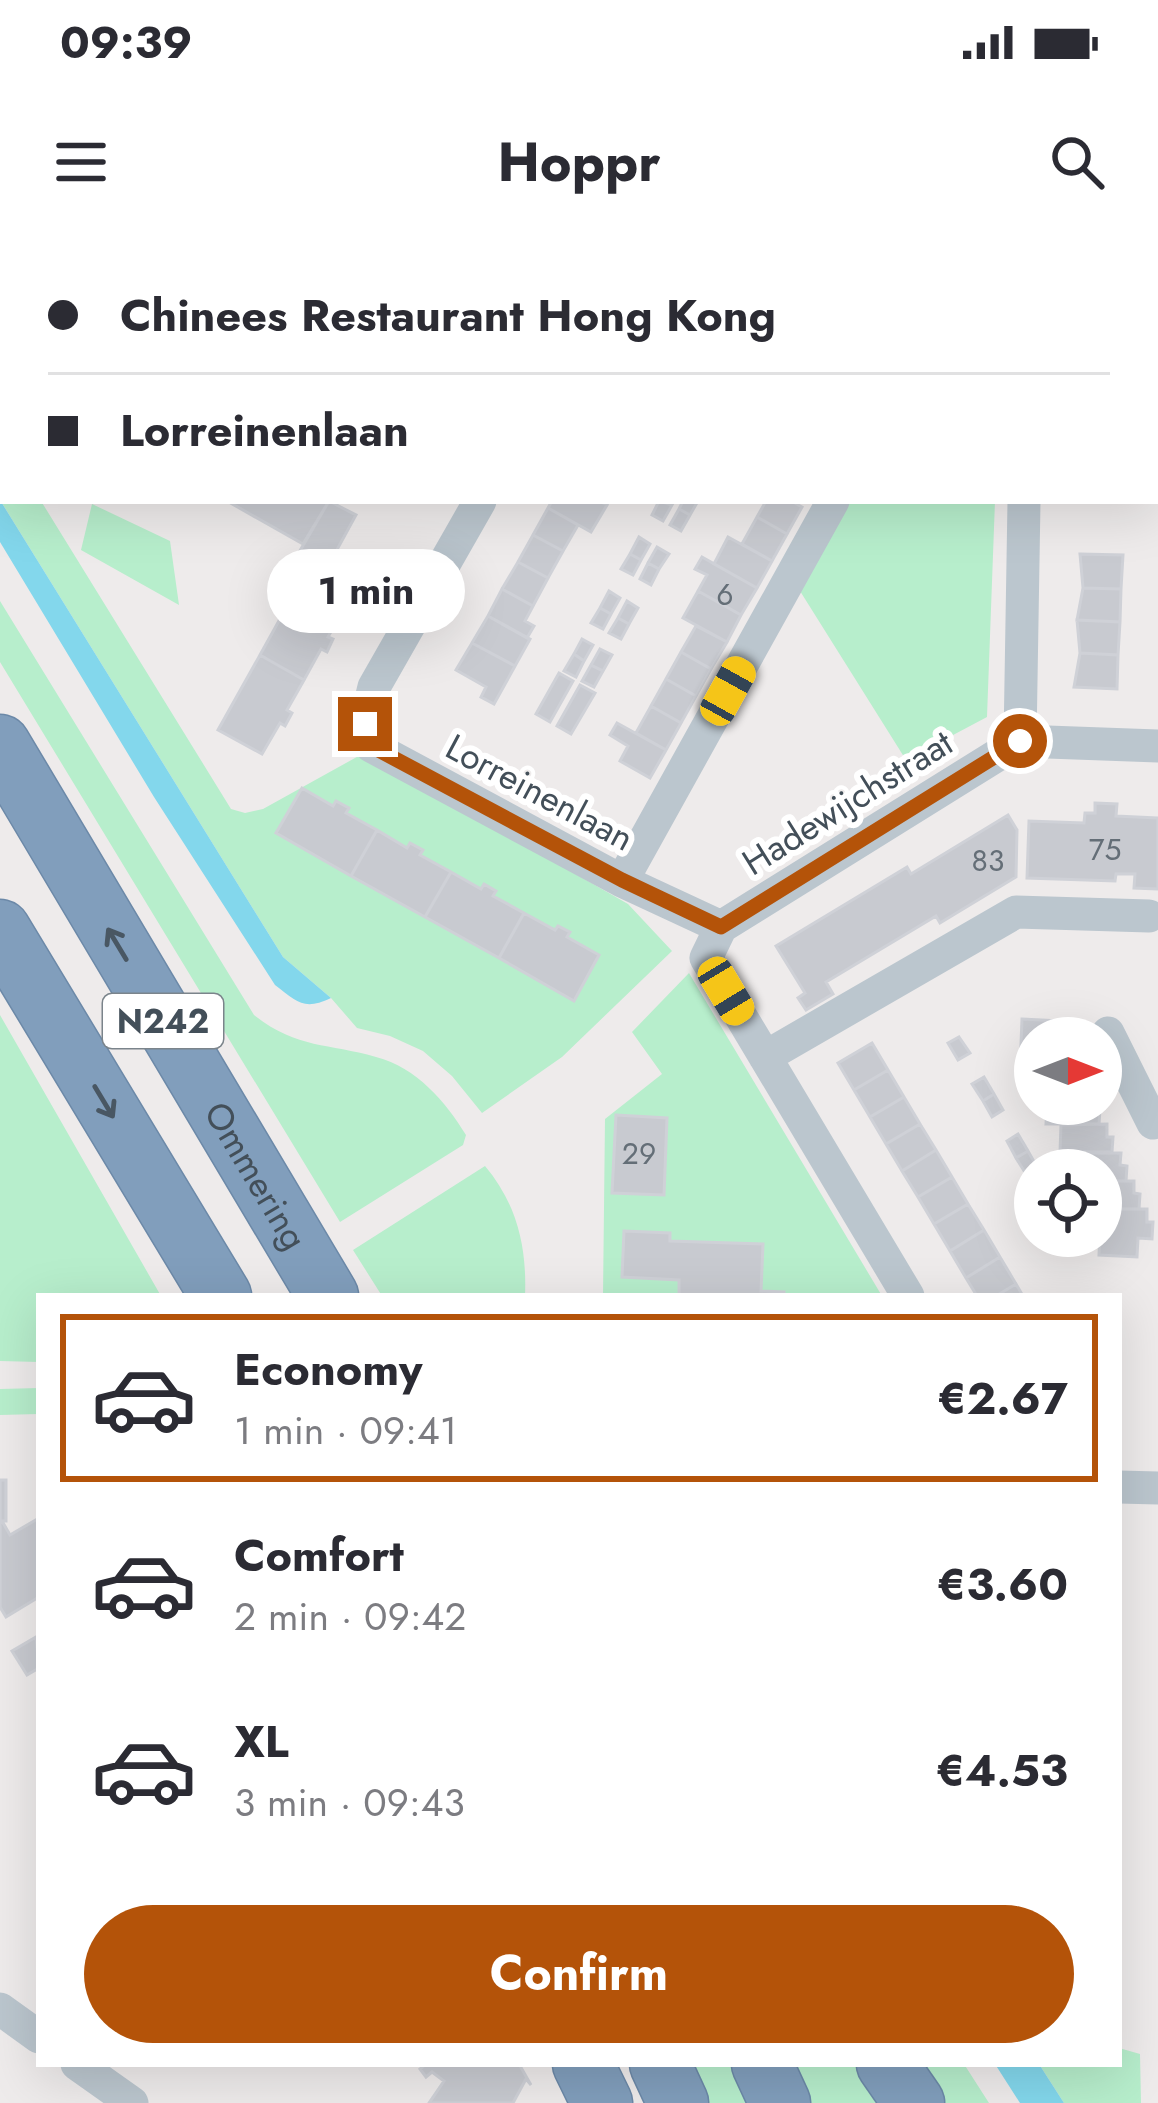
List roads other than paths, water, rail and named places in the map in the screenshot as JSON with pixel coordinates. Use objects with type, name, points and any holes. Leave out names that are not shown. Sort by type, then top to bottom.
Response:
[{"type":"highway","name":"Ommering","points":[[0,746],[326,1293]]},
{"type":"highway","name":"N242","points":[[0,930],[219,1293]]},
{"type":"highway","points":[[584,2067],[602,2103]]},
{"type":"highway","points":[[661,2067],[678,2103]]},
{"type":"highway","points":[[763,2067],[780,2103]]},
{"type":"highway","points":[[889,2067],[914,2103]]},
{"type":"street","name":"Lorreinenlaan","points":[[477,504],[374,687],[365,724],[371,746],[622,880],[721,927]]},
{"type":"street","points":[[622,880],[830,504]]},
{"type":"street","points":[[1024,504],[1020,741],[1158,746]]},
{"type":"street","name":"Hadewijchstraat","points":[[721,927],[1020,741]]},
{"type":"street","points":[[765,1057],[1016,912],[1149,916]]},
{"type":"street","points":[[721,927],[706,958],[906,1293]]},
{"type":"street","points":[[1122,1060],[1156,1126]]},
{"type":"street","points":[[1122,1486],[1158,1488]]},
{"type":"street","points":[[0,2009],[36,2035]]},
{"type":"street","points":[[81,2067],[132,2103]]},
{"type":"water","points":[[2,504],[283,957],[331,998],[301,1003],[275,985],[154,797],[0,542]]},
{"type":"water","points":[[997,2067],[1041,2067],[1064,2103],[1020,2103]]}]
